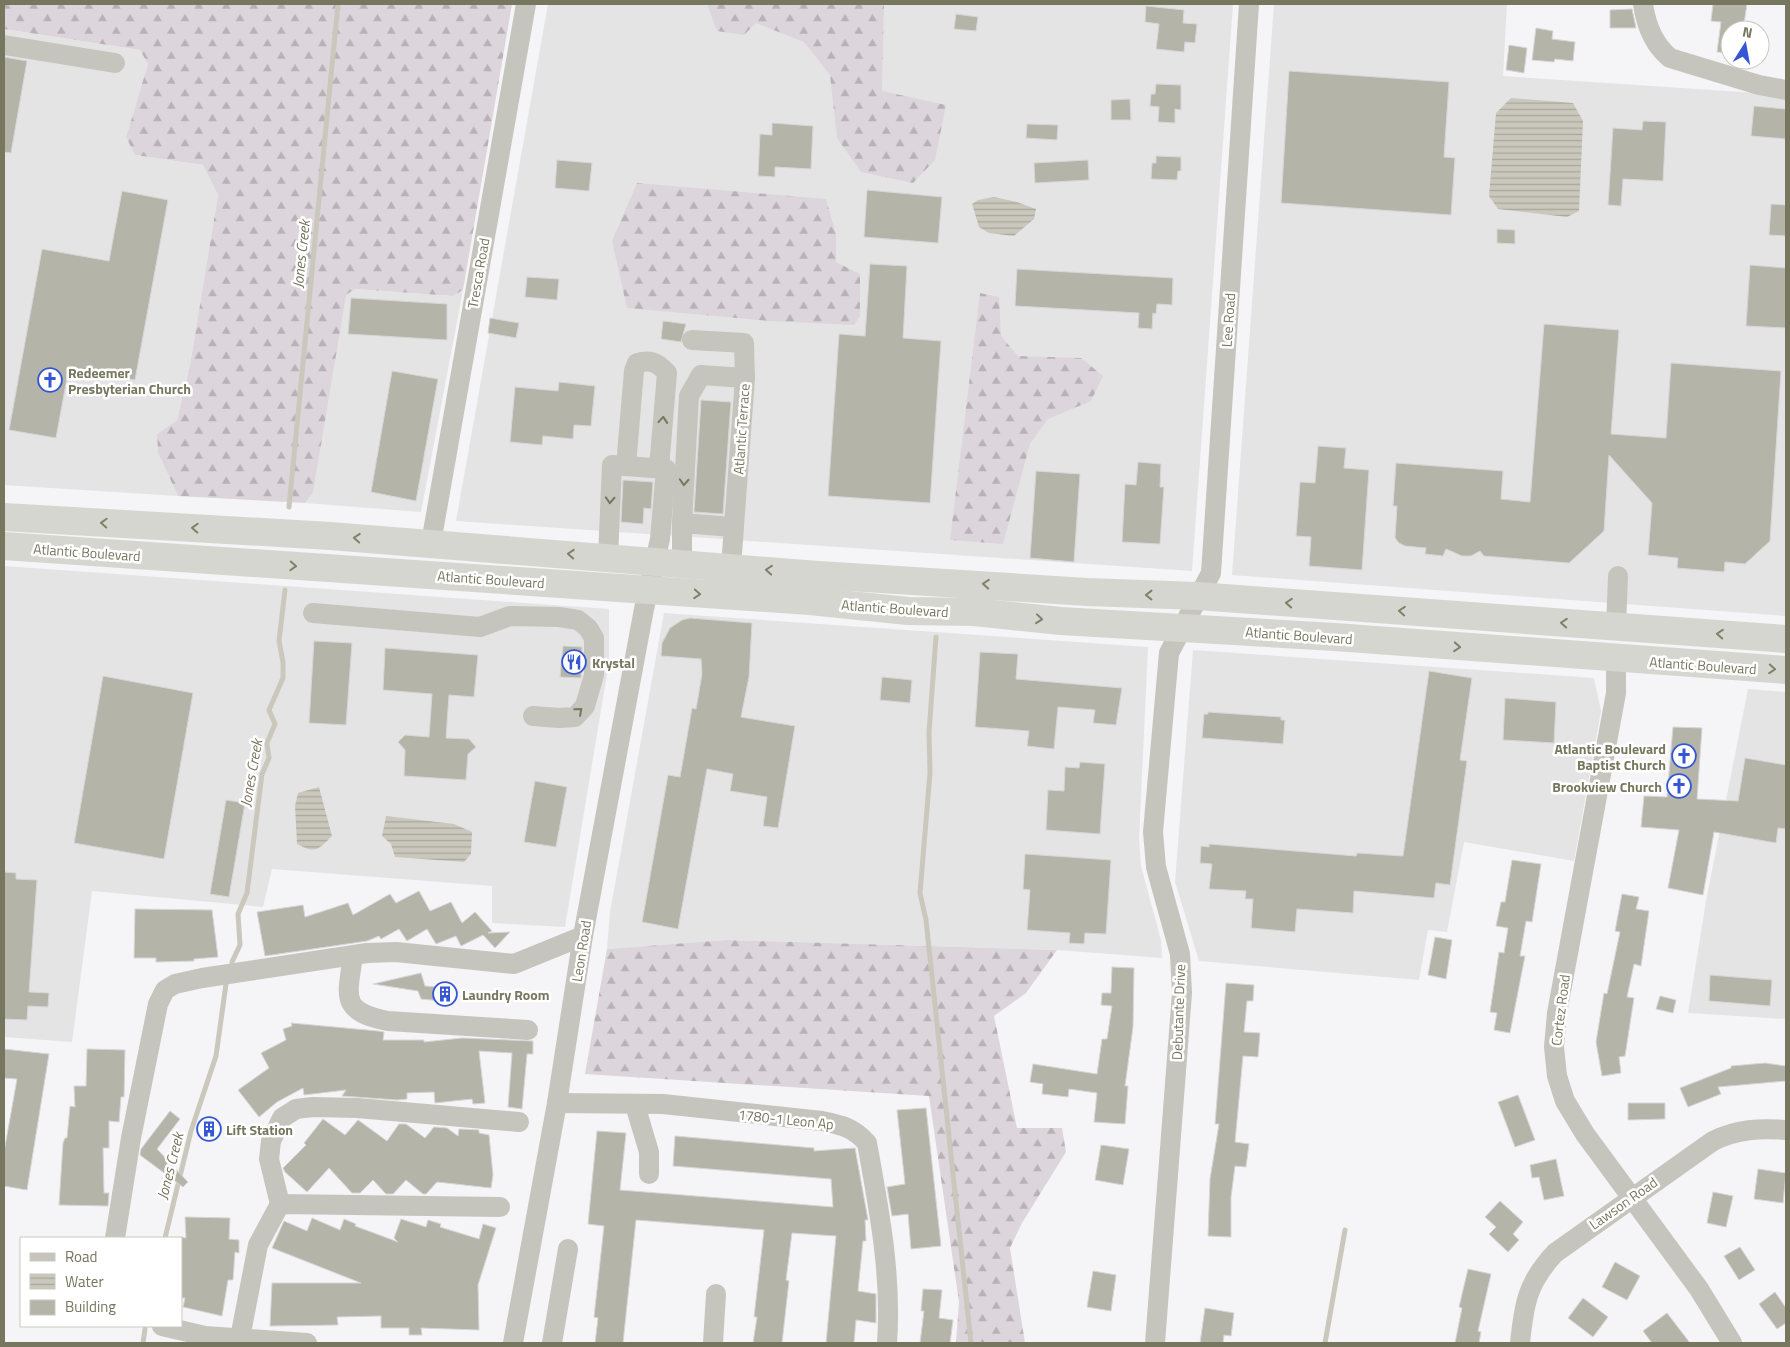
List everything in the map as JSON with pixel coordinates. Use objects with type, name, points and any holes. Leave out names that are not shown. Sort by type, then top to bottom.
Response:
[{"type":"highway","name":"Atlantic Boulevard","points":[[7,520],[431,543],[731,567],[1087,592],[1197,596],[1786,639]]},
{"type":"highway","points":[[376,571],[388,555],[415,558],[431,543]]},
{"type":"highway","name":"Atlantic Boulevard","points":[[4,546],[810,602],[908,611],[974,612],[1061,621],[1786,670]]},
{"type":"highway","points":[[1567,655],[1580,641],[1612,638],[1616,626]]},
{"type":"highway","points":[[1616,659],[1618,646],[1624,643],[1647,644],[1665,630]]},
{"type":"street","name":"Tresca Road","points":[[431,543],[526,4]]},
{"type":"street","name":"Lee Road","points":[[1181,628],[1211,573],[1249,4]]},
{"type":"street","points":[[1643,4],[1649,30],[1659,48],[1670,58],[1759,85],[1786,90]]},
{"type":"street","points":[[4,45],[115,63]]},
{"type":"street","name":"Atlantic Terrace","points":[[692,340],[744,344],[745,378],[731,567]]},
{"type":"street","points":[[626,466],[634,372],[638,363],[648,360],[660,365],[667,373],[745,378]]},
{"type":"street","points":[[608,557],[612,465],[659,468],[667,373]]},
{"type":"street","points":[[682,563],[682,523],[689,396],[701,375]]},
{"type":"street","name":"Leon Road","points":[[513,1343],[557,1103],[583,936],[648,591],[660,539],[666,469],[659,468]]},
{"type":"street","points":[[682,523],[733,527]]},
{"type":"street","points":[[1616,626],[1618,576]]},
{"type":"street","points":[[314,614],[480,627],[510,616],[538,616],[578,620],[588,628],[594,638],[594,675],[585,706],[575,717],[533,716]]},
{"type":"street","name":"Debutante Drive","points":[[1155,1343],[1182,993],[1180,954],[1156,867],[1153,832],[1169,653],[1181,628]]},
{"type":"street","name":"Cortez Road","points":[[1616,659],[1616,693],[1558,1013],[1554,1047],[1557,1076],[1565,1101],[1585,1134],[1633,1197],[1698,1289],[1732,1343]]},
{"type":"street","points":[[116,1237],[131,1138],[158,1004],[165,990],[175,984],[202,978],[367,953],[396,952],[514,964],[583,936]]},
{"type":"street","points":[[353,956],[347,997],[355,1009],[368,1017],[388,1021],[528,1030]]},
{"type":"street","name":"1780-1 Leon Ap","points":[[557,1103],[663,1104],[715,1112],[822,1121],[846,1126],[859,1135],[867,1144],[886,1262],[889,1313],[887,1343]]},
{"type":"street","points":[[635,1105],[649,1152],[649,1174]]},
{"type":"street","points":[[240,1338],[258,1245],[280,1204],[269,1159],[271,1141],[282,1118],[296,1109],[333,1107],[519,1122]]},
{"type":"street","name":"Lawson Road","points":[[1520,1343],[1530,1288],[1539,1270],[1555,1252],[1691,1155],[1730,1133],[1747,1130],[1786,1130]]},
{"type":"street","points":[[280,1204],[500,1207]]},
{"type":"street","points":[[552,1343],[568,1248]]},
{"type":"street","points":[[713,1343],[716,1294]]},
{"type":"street","points":[[166,1327],[205,1336],[307,1343]]},
{"type":"shaded area","points":[[548,4],[1233,4],[1192,571],[456,521]]},
{"type":"shaded area","points":[[1274,4],[1507,4],[1503,76],[1786,95],[1786,616],[1232,575]]},
{"type":"shaded area","points":[[4,29],[140,50],[148,64],[126,137],[135,155],[203,165],[218,195],[190,365],[177,420],[157,434],[158,453],[178,496],[4,485]]},
{"type":"shaded area","points":[[355,289],[453,296],[463,290],[421,512],[305,503],[313,493],[345,295]]},
{"type":"shaded area","points":[[4,566],[609,609],[609,662],[565,927],[492,923],[492,886],[272,869],[263,907],[92,891],[72,1042],[4,1037]]},
{"type":"shaded area","points":[[664,613],[1148,647],[1139,839],[1141,866],[1161,940],[1162,958],[1057,950],[726,940],[607,949],[610,912]]},
{"type":"shaded area","points":[[1193,650],[1594,678],[1601,711],[1574,861],[1464,842],[1447,932],[1428,930],[1419,980],[1199,961],[1175,882]]},
{"type":"shaded area","points":[[1748,689],[1786,692],[1786,1019],[1688,1013],[1706,901]]},
{"type":"green space","points":[[4,4],[512,4],[463,290],[453,296],[355,289],[346,295],[313,493],[305,503],[178,496],[158,453],[157,434],[177,420],[190,365],[218,195],[203,165],[135,155],[126,137],[148,64],[140,50],[4,29]]},
{"type":"green space","points":[[707,4],[884,4],[882,91],[946,105],[935,160],[913,183],[861,172],[837,138],[830,75],[804,42],[756,23],[744,35],[717,31]]},
{"type":"green space","points":[[637,183],[826,199],[836,234],[836,262],[860,274],[860,316],[854,325],[769,321],[627,308],[612,241]]},
{"type":"green space","points":[[980,293],[999,297],[1001,336],[1018,356],[1081,358],[1103,376],[1091,401],[1048,419],[1030,444],[1003,544],[950,540]]},
{"type":"green space","points":[[726,940],[1057,950],[1026,993],[994,1016],[1017,1128],[1062,1128],[1066,1152],[1022,1223],[1010,1248],[1025,1343],[956,1343],[959,1302],[929,1096],[585,1074],[607,949]]},
{"type":"water","points":[[1511,98],[1573,103],[1583,121],[1579,211],[1567,217],[1498,209],[1489,196],[1496,113]]},
{"type":"water","points":[[994,197],[1017,202],[1036,209],[1034,219],[1014,236],[989,233],[979,227],[972,204],[978,200]]},
{"type":"water","points":[[319,787],[332,836],[320,847],[313,850],[297,844],[295,806],[298,793]]},
{"type":"water","points":[[386,816],[454,824],[472,832],[471,854],[464,862],[395,857],[391,844],[382,836]]},
{"type":"building","points":[[1713,4],[1747,4],[1745,20],[1711,21]]},
{"type":"building","points":[[1146,6],[1184,10],[1183,23],[1197,24],[1195,43],[1185,42],[1184,52],[1156,49],[1159,24],[1145,22]]},
{"type":"building","points":[[1632,9],[1636,28],[1610,28],[1610,10]]},
{"type":"building","points":[[956,14],[978,17],[976,31],[954,29]]},
{"type":"building","points":[[1536,28],[1553,31],[1552,39],[1575,42],[1573,61],[1555,59],[1554,62],[1532,60]]},
{"type":"building","points":[[1720,30],[1720,52],[1717,52]]},
{"type":"building","points":[[1509,45],[1527,48],[1524,73],[1506,70]]},
{"type":"building","points":[[4,57],[27,61],[11,153],[4,152]]},
{"type":"building","points":[[1289,71],[1449,82],[1444,157],[1455,158],[1451,215],[1281,203]]},
{"type":"building","points":[[1156,84],[1181,85],[1181,110],[1175,109],[1175,123],[1158,122],[1159,107],[1150,106],[1151,94],[1155,94]]},
{"type":"building","points":[[1130,99],[1131,120],[1111,120],[1111,100]]},
{"type":"building","points":[[1754,106],[1786,109],[1786,139],[1751,136]]},
{"type":"building","points":[[1643,121],[1666,122],[1663,181],[1623,179],[1621,206],[1608,205],[1613,128],[1642,130]]},
{"type":"building","points":[[772,123],[813,126],[811,169],[775,167],[775,177],[758,176],[760,134],[772,135]]},
{"type":"building","points":[[1027,124],[1058,125],[1057,140],[1026,138]]},
{"type":"building","points":[[1156,156],[1181,157],[1181,171],[1178,171],[1177,180],[1151,179],[1152,163],[1156,163]]},
{"type":"building","points":[[557,160],[592,163],[589,191],[555,188]]},
{"type":"building","points":[[1088,160],[1089,180],[1035,183],[1034,163]]},
{"type":"building","points":[[867,190],[942,197],[938,243],[864,237]]},
{"type":"building","points":[[122,191],[168,200],[135,380],[69,367],[56,438],[9,430],[42,249],[109,261]]},
{"type":"building","points":[[1771,204],[1786,205],[1786,236],[1769,235]]},
{"type":"building","points":[[1497,229],[1515,230],[1515,244],[1497,243]]},
{"type":"building","points":[[870,264],[907,266],[903,338],[941,341],[930,503],[828,496],[839,334],[865,336]]},
{"type":"building","points":[[1750,265],[1786,268],[1786,328],[1746,326]]},
{"type":"building","points":[[1017,269],[1173,278],[1172,305],[1157,304],[1156,314],[1153,313],[1152,329],[1138,328],[1139,313],[1015,306]]},
{"type":"building","points":[[527,277],[559,279],[557,300],[525,297]]},
{"type":"building","points":[[351,298],[447,304],[447,340],[348,334]]},
{"type":"building","points":[[490,318],[519,323],[516,338],[488,333]]},
{"type":"building","points":[[663,321],[686,324],[681,342],[661,339]]},
{"type":"building","points":[[1544,324],[1619,330],[1611,434],[1666,438],[1671,363],[1781,371],[1770,541],[1745,564],[1725,562],[1724,572],[1677,568],[1678,558],[1648,555],[1652,503],[1609,455],[1604,531],[1569,563],[1484,556],[1480,551],[1471,556],[1462,556],[1446,549],[1443,556],[1425,554],[1426,548],[1405,546],[1399,543],[1395,538],[1397,506],[1393,506],[1396,463],[1503,471],[1501,499],[1530,502]]},
{"type":"building","points":[[392,371],[438,379],[416,501],[371,492]]},
{"type":"building","points":[[559,382],[595,386],[591,426],[574,425],[573,439],[543,436],[542,445],[510,442],[515,387],[558,391]]},
{"type":"building","points":[[701,400],[731,402],[723,514],[694,512]]},
{"type":"building","points":[[1318,446],[1346,448],[1344,468],[1369,470],[1362,570],[1309,566],[1311,537],[1296,536],[1300,482],[1315,483]]},
{"type":"building","points":[[1138,462],[1161,464],[1160,487],[1164,487],[1160,544],[1122,542],[1125,484],[1136,485]]},
{"type":"building","points":[[1036,471],[1080,474],[1074,562],[1030,558]]},
{"type":"building","points":[[623,480],[653,482],[651,509],[644,508],[643,524],[621,522]]},
{"type":"building","points":[[690,618],[752,623],[749,677],[741,717],[795,726],[778,828],[763,826],[767,797],[730,791],[733,774],[707,769],[678,929],[642,922],[668,775],[680,777],[692,708],[696,709],[702,674],[701,659],[661,656],[662,643],[670,628],[682,620]]},
{"type":"building","points":[[314,641],[352,643],[346,725],[309,723]]},
{"type":"building","name":"Krystal","points":[[563,646],[582,647],[581,678],[560,677]]},
{"type":"building","points":[[385,648],[478,655],[474,697],[449,695],[446,738],[469,739],[476,747],[468,754],[466,780],[404,776],[405,750],[398,742],[405,735],[429,737],[432,694],[383,690]]},
{"type":"building","points":[[980,652],[1018,654],[1016,679],[1122,688],[1116,725],[1093,723],[1095,710],[1058,707],[1054,749],[1027,746],[1029,731],[975,727]]},
{"type":"building","points":[[1429,671],[1472,678],[1460,760],[1467,761],[1450,885],[1436,883],[1434,898],[1354,891],[1353,913],[1297,909],[1295,932],[1251,928],[1253,899],[1245,899],[1246,891],[1209,889],[1212,864],[1200,863],[1201,846],[1209,847],[1209,844],[1356,856],[1357,853],[1403,856]]},
{"type":"building","points":[[103,676],[193,693],[164,859],[74,843]]},
{"type":"building","points":[[882,677],[912,680],[910,703],[880,700]]},
{"type":"building","points":[[1505,698],[1556,702],[1554,743],[1503,740]]},
{"type":"building","points":[[1208,712],[1281,717],[1281,720],[1285,720],[1283,744],[1202,738],[1204,714],[1208,714]]},
{"type":"building","points":[[1673,727],[1702,728],[1697,799],[1738,801],[1745,758],[1786,765],[1786,829],[1778,828],[1776,843],[1714,832],[1703,895],[1668,888],[1679,830],[1641,827],[1644,796],[1667,797]]},
{"type":"building","points":[[1080,762],[1105,764],[1100,834],[1046,830],[1048,790],[1064,791],[1065,767],[1079,768]]},
{"type":"building","points":[[535,781],[567,787],[556,847],[524,842]]},
{"type":"building","points":[[226,800],[245,803],[229,897],[210,894]]},
{"type":"building","points":[[1025,854],[1111,860],[1106,934],[1085,933],[1084,944],[1069,943],[1070,933],[1027,930],[1030,890],[1023,889]]},
{"type":"building","points":[[1512,860],[1541,864],[1532,922],[1526,921],[1520,956],[1525,956],[1510,1033],[1494,1030],[1497,1013],[1490,1012],[1499,952],[1504,953],[1508,928],[1496,926],[1501,902],[1505,902]]},
{"type":"building","points":[[4,872],[16,873],[16,879],[37,880],[29,992],[49,993],[48,1007],[28,1006],[27,1020],[4,1019]]},
{"type":"building","points":[[419,891],[430,911],[451,902],[462,923],[475,912],[492,931],[488,933],[510,932],[495,948],[483,935],[461,946],[456,936],[436,944],[427,929],[407,941],[399,929],[381,939],[379,936],[367,941],[265,956],[257,912],[303,905],[305,917],[348,903],[353,915],[390,894],[396,903]]},
{"type":"building","points":[[1622,894],[1639,897],[1636,909],[1649,911],[1641,966],[1634,964],[1627,997],[1634,998],[1625,1056],[1619,1057],[1621,1073],[1602,1076],[1596,1042],[1604,993],[1607,994],[1620,932],[1615,931]]},
{"type":"building","points":[[135,909],[212,910],[218,957],[194,959],[194,961],[156,962],[156,958],[134,958]]},
{"type":"building","points":[[1435,937],[1452,940],[1446,979],[1428,975]]},
{"type":"building","points":[[1112,967],[1134,968],[1133,1027],[1125,1086],[1128,1086],[1125,1124],[1094,1122],[1097,1093],[1069,1089],[1068,1097],[1042,1094],[1043,1084],[1030,1082],[1033,1064],[1097,1074],[1102,1039],[1107,1039],[1112,1006],[1101,1005],[1102,993],[1111,993]]},
{"type":"building","points":[[421,973],[425,986],[453,988],[452,1002],[421,999],[418,991],[373,984]]},
{"type":"building","points":[[1710,975],[1772,980],[1770,1006],[1709,1001]]},
{"type":"building","points":[[1226,983],[1254,985],[1253,1001],[1247,1001],[1244,1032],[1260,1033],[1258,1057],[1243,1056],[1235,1142],[1249,1144],[1246,1167],[1235,1166],[1231,1197],[1231,1237],[1208,1236],[1210,1179],[1219,1124],[1215,1124]]},
{"type":"building","points":[[1660,996],[1676,1000],[1673,1013],[1656,1009]]},
{"type":"building","points":[[291,1023],[384,1032],[383,1040],[424,1040],[424,1042],[462,1038],[533,1041],[533,1054],[527,1054],[522,1109],[508,1107],[512,1053],[479,1051],[485,1103],[473,1104],[472,1099],[435,1103],[434,1092],[407,1093],[407,1099],[397,1100],[342,1096],[346,1090],[304,1095],[303,1088],[277,1102],[259,1117],[238,1090],[269,1068],[261,1053],[286,1040],[283,1029],[292,1026]]},
{"type":"building","points":[[4,1049],[49,1054],[27,1190],[4,1186],[4,1152],[17,1079],[4,1078]]},
{"type":"building","points":[[87,1049],[125,1050],[124,1097],[121,1097],[119,1122],[109,1121],[109,1148],[103,1148],[104,1193],[109,1193],[108,1206],[59,1205],[63,1143],[65,1138],[67,1138],[70,1106],[75,1107],[74,1086],[86,1086]]},
{"type":"building","points":[[1765,1063],[1786,1066],[1786,1081],[1718,1087],[1721,1094],[1688,1107],[1680,1088],[1731,1068],[1731,1066]]},
{"type":"building","points":[[1518,1095],[1535,1140],[1515,1147],[1498,1102]]},
{"type":"building","points":[[1628,1103],[1665,1103],[1665,1119],[1628,1120]]},
{"type":"building","points":[[926,1108],[941,1246],[911,1249],[908,1214],[892,1216],[887,1187],[905,1184],[897,1110]]},
{"type":"building","points":[[170,1111],[180,1119],[157,1149],[188,1182],[183,1187],[140,1155],[141,1149]]},
{"type":"building","points":[[323,1119],[345,1135],[358,1120],[387,1141],[399,1124],[406,1124],[425,1138],[434,1127],[447,1128],[458,1136],[459,1129],[479,1130],[479,1133],[489,1135],[493,1175],[491,1188],[437,1182],[426,1194],[423,1194],[406,1180],[393,1194],[386,1194],[373,1180],[360,1193],[352,1193],[329,1168],[307,1192],[283,1168],[306,1145],[304,1143]]},
{"type":"building","points":[[597,1131],[626,1133],[620,1190],[833,1207],[831,1179],[673,1166],[675,1136],[814,1148],[814,1151],[855,1148],[868,1220],[865,1220],[866,1241],[863,1241],[858,1291],[876,1294],[876,1323],[856,1320],[854,1343],[826,1343],[836,1236],[792,1233],[786,1280],[789,1281],[782,1343],[753,1343],[757,1317],[754,1317],[764,1230],[636,1220],[623,1343],[595,1343],[598,1318],[594,1317],[604,1226],[588,1224]]},
{"type":"building","points":[[1101,1145],[1129,1149],[1123,1185],[1095,1180]]},
{"type":"building","points":[[1556,1159],[1564,1196],[1544,1200],[1539,1177],[1532,1178],[1530,1165]]},
{"type":"building","points":[[1758,1169],[1786,1173],[1783,1203],[1754,1199]]},
{"type":"building","points":[[1713,1192],[1733,1196],[1726,1227],[1707,1223]]},
{"type":"building","points":[[1500,1201],[1523,1222],[1513,1234],[1519,1240],[1508,1252],[1489,1234],[1496,1227],[1485,1217]]},
{"type":"building","points":[[185,1217],[230,1218],[229,1239],[239,1240],[239,1253],[235,1252],[233,1280],[228,1280],[222,1316],[183,1307],[185,1298],[182,1298],[182,1237],[186,1238]]},
{"type":"building","points":[[312,1218],[340,1230],[344,1219],[356,1224],[355,1226],[398,1242],[394,1238],[401,1219],[426,1227],[428,1220],[441,1224],[440,1227],[479,1239],[483,1224],[496,1228],[478,1285],[479,1330],[421,1328],[422,1335],[409,1335],[409,1328],[381,1328],[381,1316],[337,1317],[338,1325],[270,1326],[272,1283],[361,1283],[272,1248],[284,1221],[307,1231]]},
{"type":"building","points":[[1740,1247],[1755,1270],[1739,1280],[1724,1256]]},
{"type":"building","points":[[1615,1262],[1640,1276],[1627,1300],[1602,1287]]},
{"type":"building","points":[[1468,1269],[1491,1274],[1478,1331],[1481,1332],[1479,1343],[1455,1343],[1462,1308],[1459,1307]]},
{"type":"building","points":[[1093,1271],[1116,1275],[1111,1311],[1087,1307]]},
{"type":"building","points":[[923,1289],[942,1290],[939,1318],[953,1320],[950,1343],[920,1343],[924,1311],[921,1311]]},
{"type":"building","points":[[1775,1292],[1786,1308],[1786,1323],[1777,1329],[1759,1304]]},
{"type":"building","points":[[1583,1298],[1608,1317],[1593,1337],[1568,1318]]},
{"type":"building","points":[[1205,1308],[1234,1313],[1231,1336],[1224,1335],[1223,1343],[1200,1343]]},
{"type":"building","points":[[1667,1313],[1690,1343],[1652,1343],[1643,1331]]},
{"type":"waterway","name":"Jones Creek","points":[[289,507],[338,4]]},
{"type":"waterway","name":"Jones Creek","points":[[232,962],[240,945],[238,914],[247,893],[262,774],[269,758],[267,743],[275,724],[269,710],[283,678],[283,662],[279,641],[285,590]]},
{"type":"waterway","points":[[936,637],[929,732],[930,773],[920,893],[926,920],[971,1343]]},
{"type":"waterway","name":"Jones Creek","points":[[165,1237],[191,1131],[216,1056],[226,984]]},
{"type":"waterway","points":[[1325,1343],[1345,1230]]},
{"type":"waterway","name":"Jones Creek","points":[[143,1343],[145,1329]]},
{"type":"place","name":"Redeemer Presbyterian Church","points":[[50,380]]},
{"type":"place","name":"Krystal","points":[[574,662]]},
{"type":"place","name":"Atlantic Boulevard Baptist Church","points":[[1684,756]]},
{"type":"place","name":"Brookview Church","points":[[1679,786]]},
{"type":"place","name":"Laundry Room","points":[[445,994]]},
{"type":"place","name":"Lift Station","points":[[209,1129]]}]
